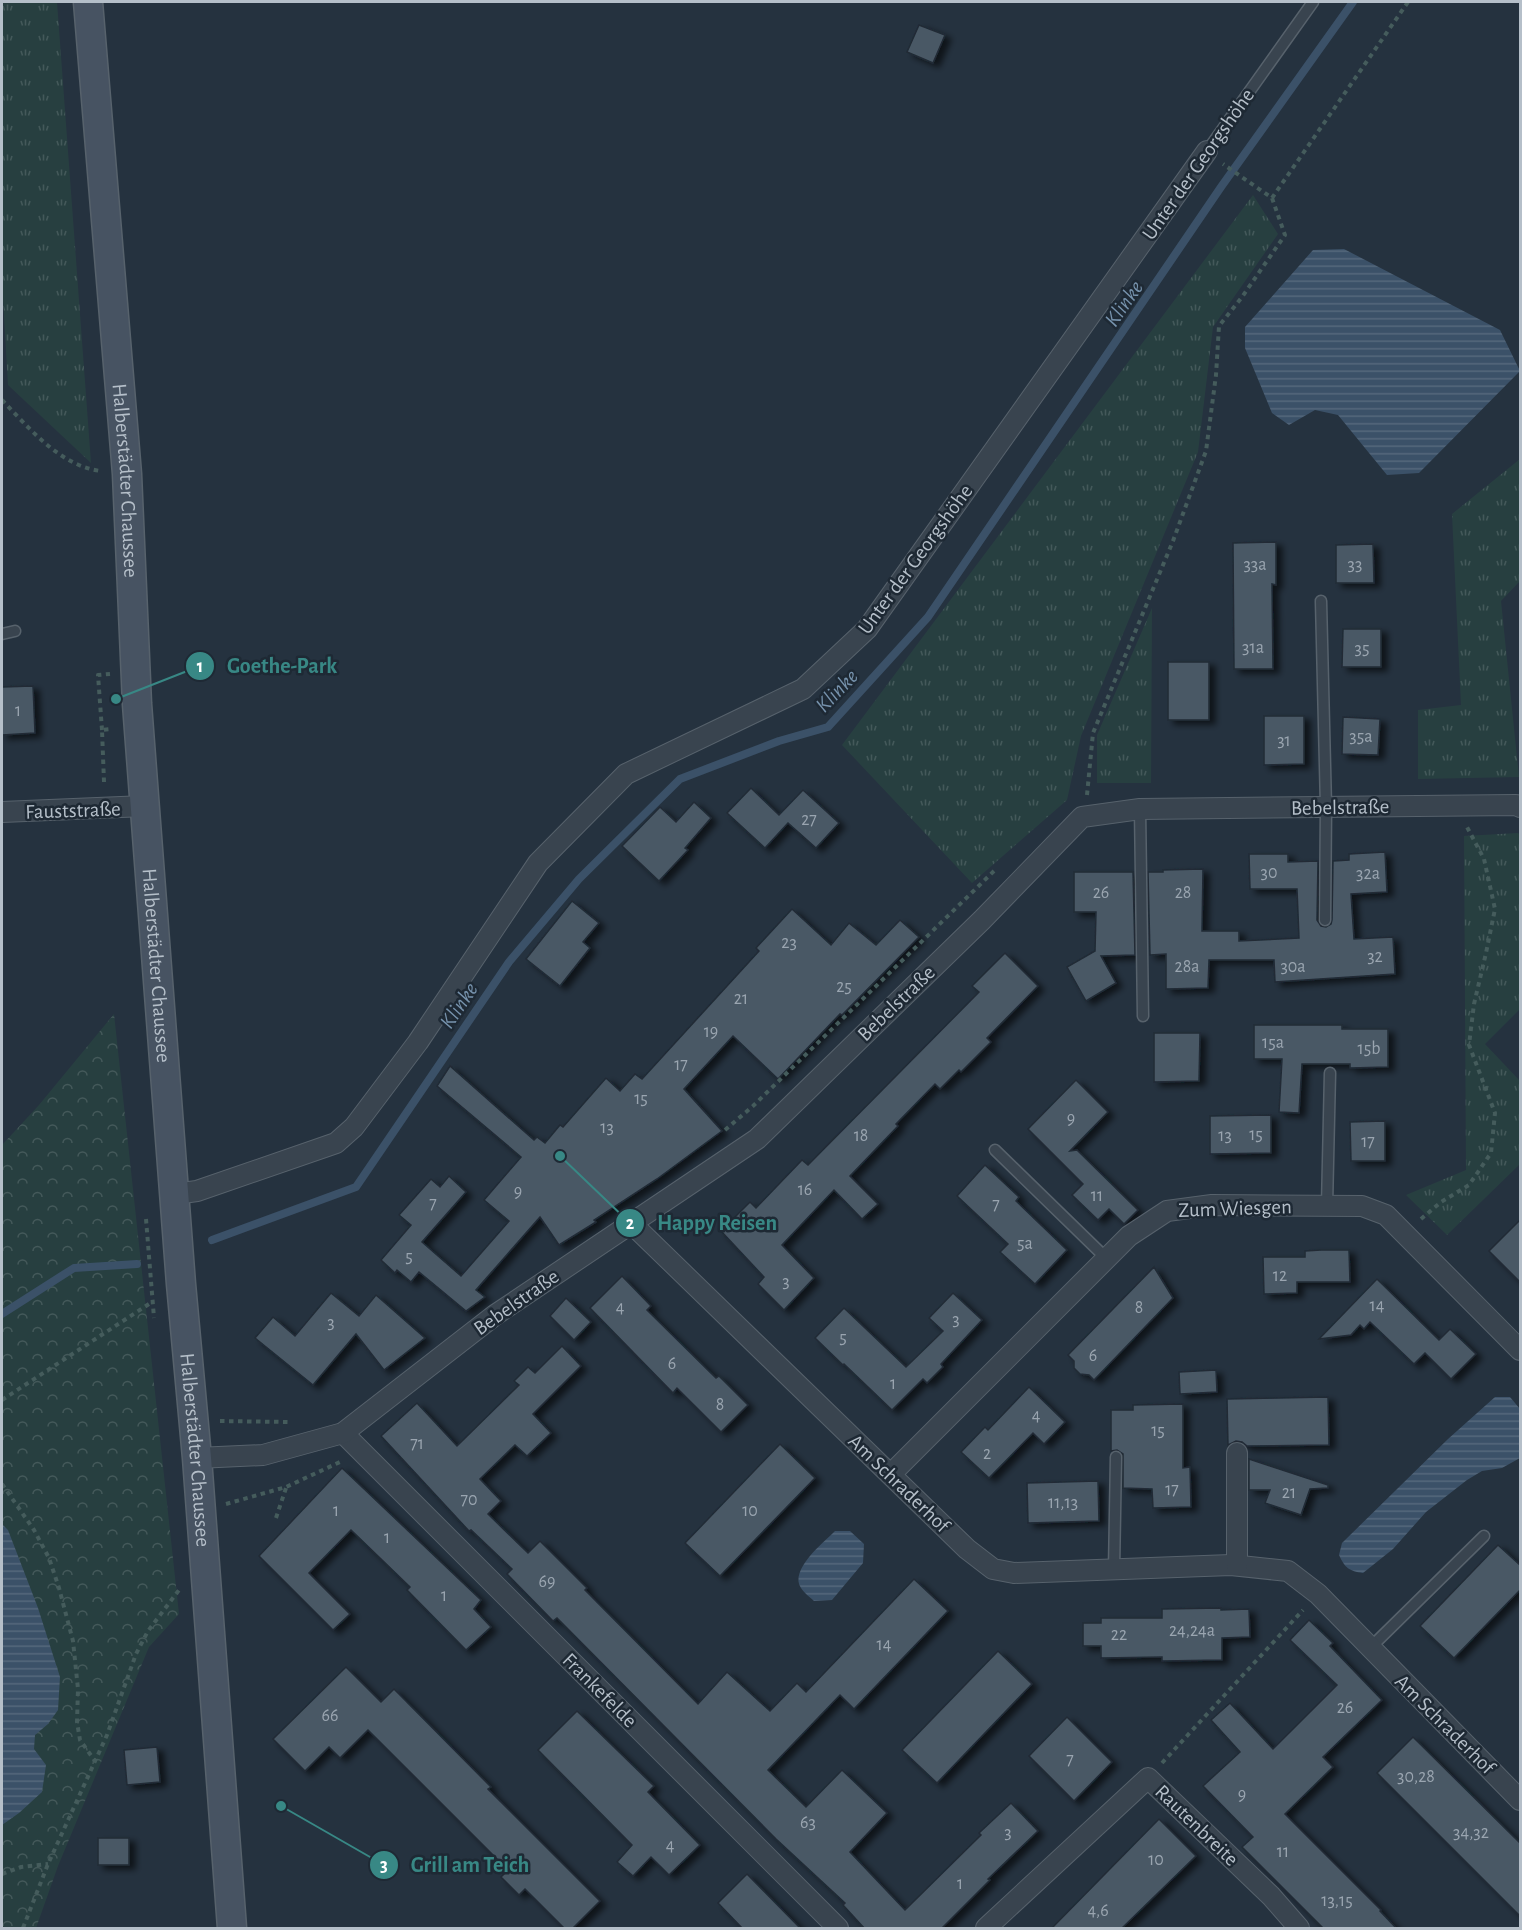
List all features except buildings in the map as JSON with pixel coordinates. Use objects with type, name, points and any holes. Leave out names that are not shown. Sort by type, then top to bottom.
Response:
[{"type":"main road","name":"Halberstädter Chaussee","points":[[88,2],[127,474],[137,704],[232,1929]]},
{"type":"street","name":"Unter der Georgshöhe","points":[[175,1194],[197,1191],[336,1143],[354,1127],[418,1042],[538,863],[626,774],[803,689],[867,629],[1214,158]]},
{"type":"street","name":"Bebelstraße","points":[[343,1433],[495,1315],[757,1139],[982,920],[1082,817],[1140,809],[1516,805],[1521,807]]},
{"type":"street","name":"Fauststraße","points":[[2,812],[145,806]]},
{"type":"street","name":"Zum Wiesgen","points":[[891,1474],[1128,1236],[1167,1211],[1212,1205],[1362,1206],[1386,1215],[1521,1350]]},
{"type":"street","name":"Am Schraderhof","points":[[632,1224],[967,1549],[993,1569],[1014,1573],[1237,1565],[1288,1571],[1318,1594],[1521,1800]]},
{"type":"street","name":"Frankefelde","points":[[343,1433],[838,1929]]},
{"type":"street","points":[[197,1458],[263,1455],[343,1433]]},
{"type":"street","points":[[1237,1453],[1237,1565]]},
{"type":"street","name":"Rautenbreite","points":[[986,1929],[1148,1778],[1271,1896],[1299,1929]]},
{"type":"lane","name":"Unter der Georgshöhe","points":[[1214,158],[1313,2]]},
{"type":"lane","points":[[1321,602],[1326,807],[1325,920]]},
{"type":"lane","points":[[2,634],[15,631]]},
{"type":"lane","points":[[1140,809],[1143,1016]]},
{"type":"lane","points":[[1327,1206],[1330,1073]]},
{"type":"lane","points":[[995,1150],[1106,1258]]},
{"type":"lane","points":[[1114,1570],[1116,1457]]},
{"type":"lane","points":[[1370,1648],[1484,1536]]},
{"type":"path","points":[[1272,198],[1408,2]]},
{"type":"path","points":[[1082,817],[1087,794],[1093,733],[1173,541],[1206,451],[1219,327],[1285,235],[1272,198],[1214,158]]},
{"type":"path","points":[[2,400],[53,449],[84,468],[98,471]]},
{"type":"path","points":[[104,782],[98,675],[114,674]]},
{"type":"path","points":[[102,730],[118,729]]},
{"type":"path","points":[[1079,797],[1099,794]]},
{"type":"path","points":[[1404,1233],[1441,1202],[1469,1185],[1491,1153],[1495,1113],[1469,1045],[1474,1004],[1495,909],[1484,859],[1455,806]]},
{"type":"path","points":[[717,1137],[753,1107],[997,869]]},
{"type":"path","points":[[146,1219],[150,1275]]},
{"type":"path","points":[[2,1400],[181,1275]]},
{"type":"path","points":[[214,1421],[294,1422]]},
{"type":"path","points":[[220,1506],[286,1487],[363,1452]]},
{"type":"path","points":[[2,1484],[34,1530],[49,1558],[73,1641],[80,1740],[95,1761]]},
{"type":"path","points":[[276,1518],[286,1487]]},
{"type":"path","points":[[23,1929],[48,1864],[107,1735],[136,1653],[161,1612],[183,1585]]},
{"type":"path","points":[[1148,1778],[1318,1594]]},
{"type":"path","points":[[2,1874],[21,1867],[48,1864]]},
{"type":"green space","points":[[2,2],[57,2],[91,463],[8,385],[2,282]]},
{"type":"green space","points":[[1253,195],[1278,234],[1213,327],[1198,452],[1081,736],[1067,800],[972,883],[842,745]]},
{"type":"green space","points":[[1520,459],[1520,581],[1501,601],[1519,777],[1418,779],[1418,710],[1461,705],[1452,514]]},
{"type":"green space","points":[[1152,608],[1151,783],[1097,783],[1097,735]]},
{"type":"green space","points":[[1518,833],[1520,835],[1520,1009],[1485,1044],[1520,1081],[1520,1164],[1447,1235],[1406,1195],[1466,1170],[1464,836]]},
{"type":"green space","points":[[114,1014],[179,1614],[149,1647],[58,1866],[36,1928],[2,1928],[2,1145],[39,1105]]},
{"type":"water","points":[[1344,249],[1500,330],[1520,371],[1419,473],[1387,475],[1338,415],[1315,410],[1289,425],[1272,413],[1245,348],[1245,327],[1313,250]]},
{"type":"water","points":[[1495,1397],[1510,1397],[1520,1409],[1520,1458],[1502,1468],[1482,1471],[1467,1480],[1426,1512],[1393,1549],[1363,1573],[1348,1568],[1339,1555],[1342,1543],[1448,1439]]},
{"type":"water","points":[[2,1524],[8,1530],[38,1608],[60,1677],[58,1710],[48,1724],[35,1735],[34,1749],[46,1765],[42,1792],[2,1825]]},
{"type":"water","points":[[835,1531],[850,1531],[864,1544],[863,1563],[832,1600],[814,1601],[801,1588],[800,1573],[809,1557]]},
{"type":"waterway","name":"Klinke","points":[[212,1240],[356,1187],[509,962],[579,879],[680,779],[779,741],[828,727],[928,617],[1221,187],[1353,2]]},
{"type":"waterway","name":"Klinke","points":[[2,1314],[74,1268],[137,1264]]},
{"type":"place","name":"Goethe-Park","points":[[116,699]]},
{"type":"place","name":"Happy Reisen","points":[[560,1156]]},
{"type":"place","name":"Grill am Teich","points":[[281,1806]]}]
